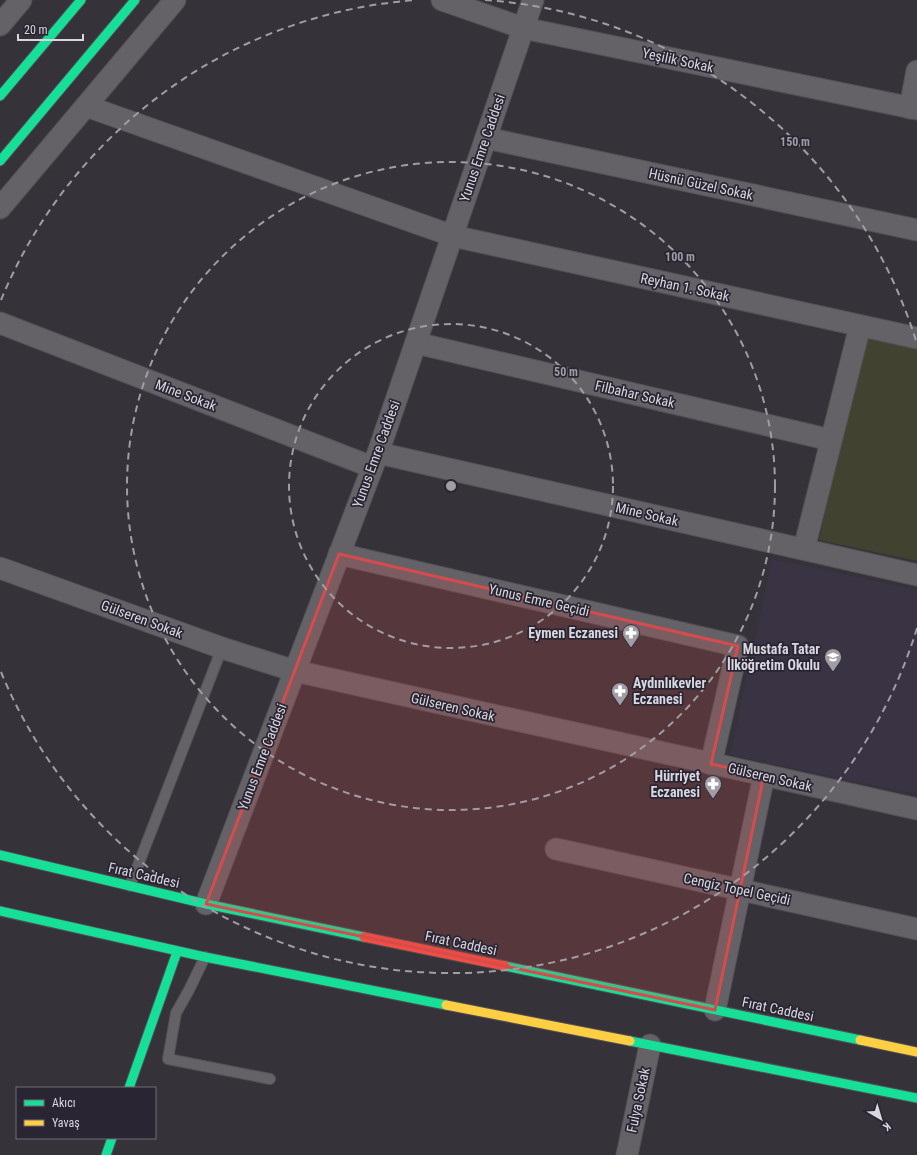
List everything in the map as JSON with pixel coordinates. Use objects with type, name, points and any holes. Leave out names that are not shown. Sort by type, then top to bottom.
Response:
[{"type":"main road","points":[[0,96],[81,0]]},
{"type":"main road","points":[[0,161],[135,0]]},
{"type":"main road","name":"Fırat Caddesi","points":[[0,855],[206,904],[917,1052]]},
{"type":"main road","points":[[0,911],[204,958],[917,1098]]},
{"type":"main road","points":[[130,1087],[177,952]]},
{"type":"main road","points":[[106,1155],[112,1139]]},
{"type":"street","points":[[0,25],[21,0]]},
{"type":"street","points":[[0,208],[175,0]]},
{"type":"street","name":"Yeşilik Sokak","points":[[442,0],[523,28],[913,108]]},
{"type":"street","name":"Yunus Emre Caddesi","points":[[206,904],[375,460],[533,0]]},
{"type":"street","points":[[913,108],[917,71]]},
{"type":"street","name":"Reyhan 1. Sokak","points":[[86,106],[452,236],[917,338]]},
{"type":"street","name":"Hüsnü Güzel Sokak","points":[[486,138],[917,230]]},
{"type":"street","name":"Mine Sokak","points":[[0,323],[375,460],[804,549],[917,575]]},
{"type":"street","points":[[804,549],[860,326]]},
{"type":"street","name":"Filbahar Sokak","points":[[416,343],[832,440]]},
{"type":"street","name":"Yunus Emre Geçidi","points":[[340,554],[738,646],[711,764]]},
{"type":"street","name":"Gülseren Sokak","points":[[0,568],[222,648],[295,671],[917,809]]},
{"type":"street","points":[[715,1010],[764,776]]},
{"type":"street","name":"Cengiz Topel Geçidi","points":[[556,849],[917,929]]},
{"type":"street","name":"Fulya Sokak","points":[[627,1155],[650,1045]]},
{"type":"lane","points":[[130,886],[222,648]]},
{"type":"lane","points":[[204,958],[189,990],[176,1012],[168,1059],[270,1079]]},
{"type":"highlighted area","points":[[339,554],[738,646],[711,764],[764,775],[715,1010],[206,904]]},
{"type":"shaded area","name":"Mustafa Tatar İlköğretim Okulu","points":[[772,559],[917,590],[917,794],[730,755]]},
{"type":"green space","points":[[864,336],[917,347],[917,561],[819,540]]},
{"type":"traffic: fast","points":[[0,96],[81,0]]},
{"type":"traffic: fast","points":[[0,161],[135,0]]},
{"type":"traffic: fast","points":[[0,855],[206,904],[364,937]]},
{"type":"traffic: fast","points":[[0,911],[205,957],[446,1005]]},
{"type":"traffic: fast","points":[[129,1087],[177,952]]},
{"type":"traffic: fast","points":[[505,966],[860,1040]]},
{"type":"traffic: fast","points":[[630,1041],[917,1098]]},
{"type":"traffic: fast","points":[[106,1155],[112,1139]]},
{"type":"traffic: slow","points":[[446,1005],[630,1041]]},
{"type":"traffic: slow","points":[[860,1040],[917,1052]]},
{"type":"traffic: jam","points":[[364,937],[505,966]]},
{"type":"place","name":"Eymen Eczanesi","points":[[631,648]]},
{"type":"place","name":"Mustafa Tatar İlköğretim Okulu","points":[[833,672]]},
{"type":"place","name":"Aydınlıkevler Eczanesi","points":[[620,706]]},
{"type":"place","name":"Hürriyet Eczanesi","points":[[713,799]]}]
